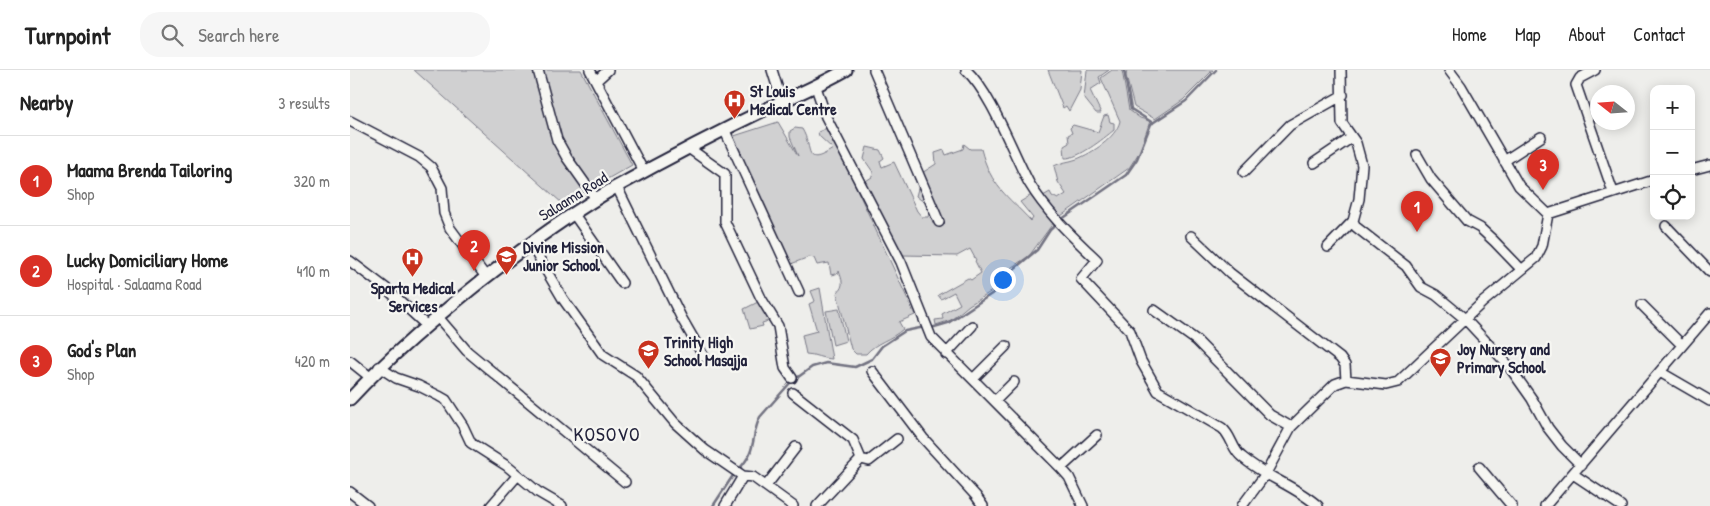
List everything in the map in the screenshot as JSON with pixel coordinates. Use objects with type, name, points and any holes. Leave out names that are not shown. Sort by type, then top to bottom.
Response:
[{"type":"main road","name":"Salaama Road","points":[[350,399],[379,367],[426,325],[530,243],[573,213],[644,172],[782,102],[816,88],[846,70]]},
{"type":"street","points":[[538,70],[557,140],[567,158],[596,199]]},
{"type":"street","points":[[590,70],[644,172]]},
{"type":"street","points":[[596,81],[608,70]]},
{"type":"street","points":[[772,70],[782,102]]},
{"type":"street","points":[[874,70],[939,222]]},
{"type":"street","points":[[966,70],[983,91],[1030,183],[1062,227],[1097,260],[1081,279],[1130,331],[1141,361],[1158,391],[1226,432],[1240,456],[1265,475],[1307,496],[1318,506]]},
{"type":"street","points":[[1328,247],[1353,221],[1359,199],[1362,165],[1358,147],[1342,123],[1341,70]]},
{"type":"street","points":[[1448,70],[1461,86],[1519,186],[1548,214]]},
{"type":"street","points":[[1596,70],[1580,78],[1576,84],[1613,192]]},
{"type":"street","points":[[816,88],[826,117],[901,262],[931,337],[1061,468],[1074,485],[1083,506]]},
{"type":"street","points":[[1244,172],[1290,125],[1322,109],[1342,95]]},
{"type":"street","points":[[350,120],[419,157],[431,167],[442,188],[444,213],[450,228],[486,277]]},
{"type":"street","points":[[725,130],[799,292]]},
{"type":"street","points":[[1504,161],[1541,137]]},
{"type":"street","points":[[1314,163],[1351,138]]},
{"type":"street","points":[[690,149],[725,174],[725,222],[761,298],[778,326],[785,368],[792,378]]},
{"type":"street","points":[[1417,155],[1431,179],[1467,221],[1480,228],[1521,269]]},
{"type":"street","points":[[1695,169],[1710,165]]},
{"type":"street","points":[[1548,214],[1650,181]]},
{"type":"street","points":[[617,187],[704,357]]},
{"type":"street","points":[[573,213],[622,283]]},
{"type":"street","points":[[1242,506],[1265,475],[1291,427],[1335,384],[1346,380],[1386,385],[1398,382],[1465,318],[1536,258],[1542,246],[1548,214]]},
{"type":"street","points":[[1353,221],[1371,241],[1406,266],[1421,287],[1436,295],[1465,318],[1505,361],[1562,446],[1581,465]]},
{"type":"street","points":[[1666,226],[1710,272]]},
{"type":"street","points":[[1191,236],[1230,272],[1340,358],[1345,364],[1346,380]]},
{"type":"street","points":[[530,243],[563,299],[603,355],[629,370],[675,423],[706,450],[741,474],[754,477],[793,506]]},
{"type":"street","points":[[350,261],[399,299],[426,325]]},
{"type":"street","points":[[1642,305],[1682,345]]},
{"type":"street","points":[[1154,310],[1196,340],[1270,415],[1291,427]]},
{"type":"street","points":[[1545,506],[1710,313]]},
{"type":"street","points":[[437,316],[467,351],[625,482]]},
{"type":"street","points":[[946,354],[972,326]]},
{"type":"street","points":[[973,379],[1006,346]]},
{"type":"street","points":[[350,361],[370,377]]},
{"type":"street","points":[[379,367],[396,378],[419,386],[446,400],[463,426],[471,443],[504,463],[517,476],[548,499],[562,506]]},
{"type":"street","points":[[872,371],[923,438],[983,506]]},
{"type":"street","points":[[1660,372],[1710,401]]},
{"type":"street","points":[[995,402],[1014,382]]},
{"type":"street","points":[[793,393],[853,440],[862,459],[870,462],[897,439]]},
{"type":"street","points":[[1061,468],[1096,435]]},
{"type":"street","points":[[766,486],[796,447]]},
{"type":"street","points":[[817,506],[862,459]]},
{"type":"street","points":[[1479,467],[1512,506]]},
{"type":"street","points":[[724,506],[741,474]]},
{"type":"street","points":[[1573,474],[1621,506]]},
{"type":"street","points":[[491,506],[517,476]]},
{"type":"street","points":[[350,492],[368,506]]},
{"type":"shaded area","points":[[414,70],[581,70],[632,165],[563,204]]},
{"type":"shaded area","points":[[1048,70],[1082,70],[1080,90],[1069,111],[1066,106],[1063,108]]},
{"type":"shaded area","points":[[1087,70],[1109,70],[1099,77],[1101,83],[1090,90],[1101,113],[1096,113],[1084,98]]},
{"type":"shaded area","points":[[1112,70],[1122,70],[1129,110],[1140,118],[1150,121],[1140,151],[1129,168],[1058,218],[1043,196],[1050,192],[1052,196],[1058,199],[1066,194],[1058,182],[1054,166],[1077,159],[1096,149],[1109,139],[1118,127],[1120,121],[1101,78]]},
{"type":"shaded area","points":[[1127,70],[1213,70],[1183,100],[1155,119],[1134,107],[1126,76]]},
{"type":"shaded area","points":[[1108,115],[1110,122],[1114,123],[1114,130],[1083,152],[1065,158],[1064,146],[1069,143],[1068,135],[1072,133],[1070,128],[1073,125],[1098,132],[1104,116]]},
{"type":"shaded area","points":[[778,122],[798,156],[790,137],[790,131],[795,128],[802,129],[811,154],[817,157],[833,149],[819,136],[818,132],[827,128],[831,133],[915,315],[899,322],[903,329],[866,354],[856,354],[851,349],[837,293],[842,285],[839,271],[839,273],[831,275],[829,263],[817,265],[814,258],[809,257],[791,264],[731,137]]},
{"type":"shaded area","points":[[964,144],[970,149],[981,149],[995,182],[1031,221],[1033,218],[1020,202],[1033,194],[1054,222],[1029,256],[1012,267],[997,288],[969,305],[951,320],[936,325],[935,320],[943,319],[942,314],[960,304],[954,292],[941,299],[938,295],[968,278],[971,280],[981,273],[976,260],[970,249],[957,256],[902,255],[864,182],[872,177],[873,172],[864,159],[867,147],[880,150],[884,158],[880,161],[882,167],[894,162],[917,211],[922,217],[928,217],[930,208],[926,199],[921,200],[916,196],[919,185],[914,178],[936,164],[935,153],[944,150],[946,155],[963,149]]},
{"type":"shaded area","points":[[820,288],[832,359],[806,354],[802,335],[817,331],[809,304],[815,301],[811,291]]},
{"type":"shaded area","points":[[762,300],[775,319],[762,323],[763,326],[750,329],[744,309]]},
{"type":"shaded area","points":[[839,309],[846,341],[833,345],[826,311]]},
{"type":"waterway","points":[[1124,70],[1131,109],[1153,123]]},
{"type":"waterway","points":[[931,328],[948,323],[993,293],[1014,269],[1037,250],[1050,230],[1062,219],[1126,175],[1137,159],[1151,124],[1186,101],[1216,70]]},
{"type":"waterway","points":[[738,470],[751,450],[760,417],[790,383],[812,367],[826,363],[855,367],[872,359],[882,346],[905,331],[925,327]]},
{"type":"waterway","points":[[713,506],[734,474]]},
{"type":"place","name":"St Louis Medical Centre","points":[[734,119]]},
{"type":"place","name":"God's Plan","points":[[1543,190]]},
{"type":"place","name":"Maama Brenda Tailoring","points":[[1417,232]]},
{"type":"place","name":"Lucky Domiciliary Home","points":[[474,271]]},
{"type":"place","name":"Divine Mission Junior School","points":[[507,275]]},
{"type":"place","name":"Sparta Medical Services","points":[[413,278]]},
{"type":"place","name":"Trinity High School Masajja","points":[[648,370]]},
{"type":"place","name":"Joy Nursery and Primary School","points":[[1441,377]]},
{"type":"district","name":"KOSOVO","points":[[607,434]]}]
